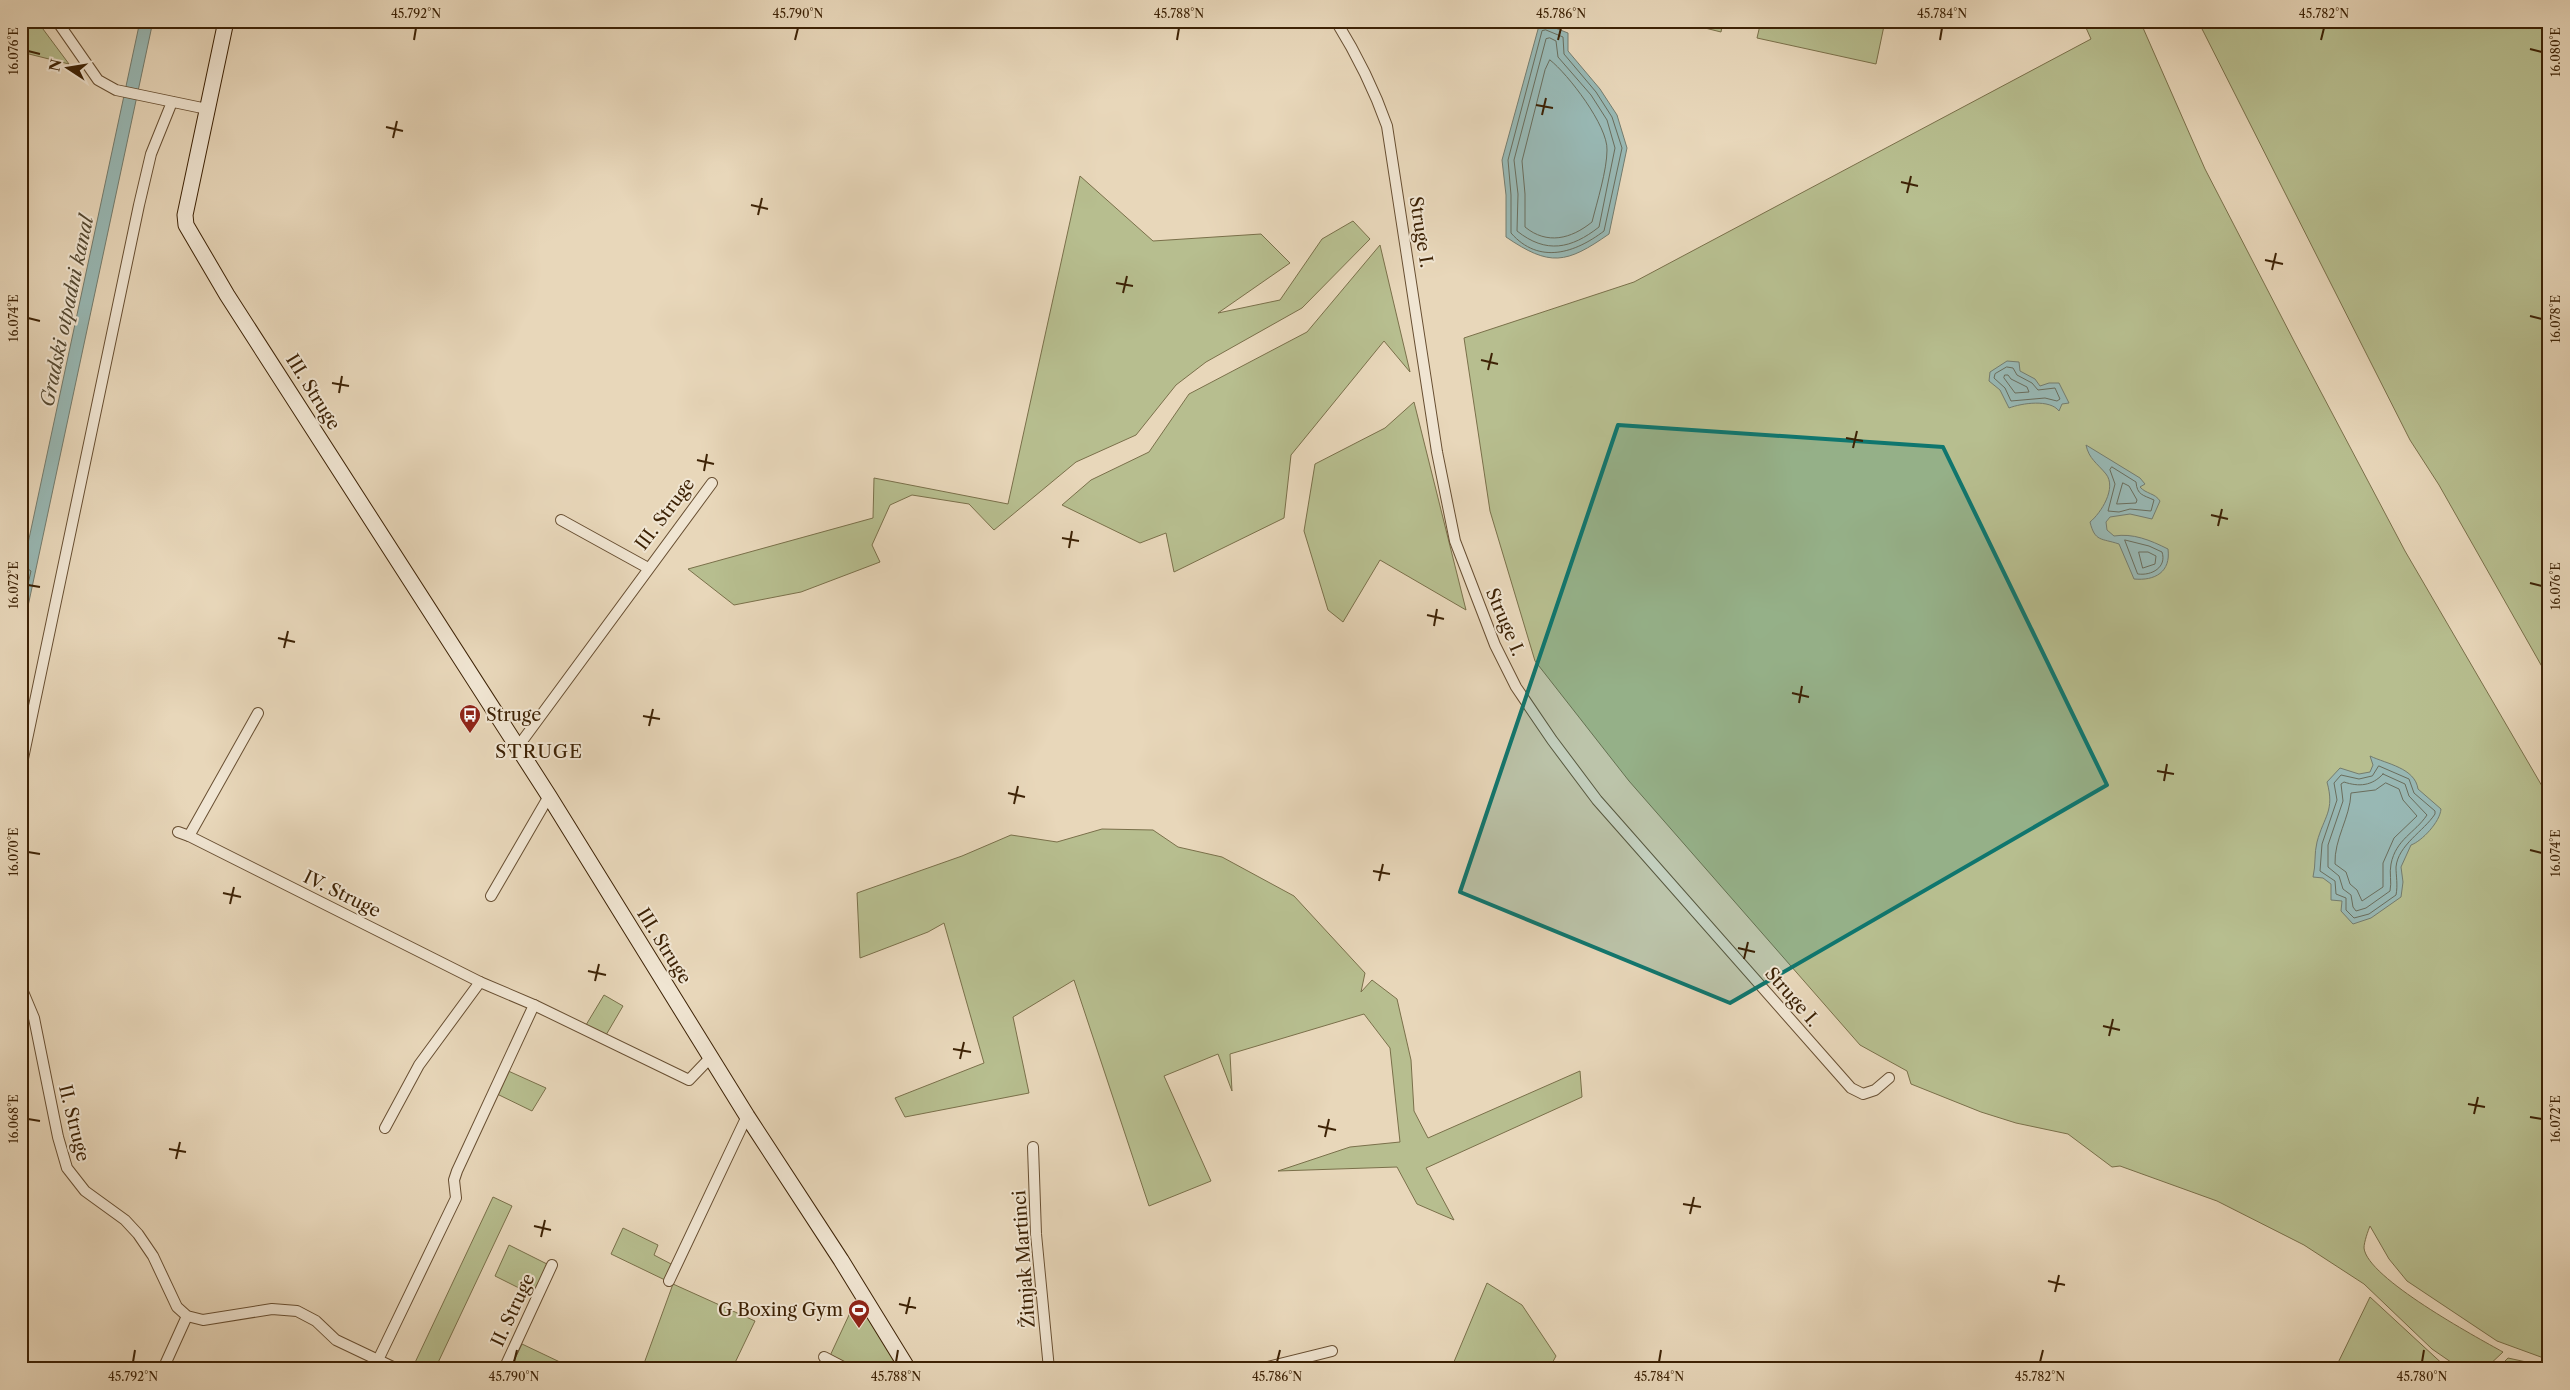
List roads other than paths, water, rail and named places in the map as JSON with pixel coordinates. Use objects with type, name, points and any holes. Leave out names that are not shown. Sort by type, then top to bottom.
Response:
[{"type":"street","points":[[57,21],[98,80],[116,90],[207,109]]},
{"type":"street","name":"III. Struge","points":[[226,21],[185,215],[186,225],[227,295],[549,796],[747,1116],[841,1260],[908,1369]]},
{"type":"street","name":"Struge I.","points":[[1336,21],[1353,49],[1378,98],[1387,126],[1438,452],[1455,541],[1495,645],[1516,687],[1552,740],[1597,800],[1851,1088],[1863,1094],[1875,1090],[1889,1078]]},
{"type":"street","points":[[21,768],[139,205],[151,154],[172,102]]},
{"type":"street","name":"III. Struge","points":[[517,748],[712,483]]},
{"type":"street","name":"III. Struge","points":[[561,520],[648,568]]},
{"type":"street","points":[[189,836],[258,713]]},
{"type":"street","points":[[491,896],[549,796]]},
{"type":"street","name":"IV. Struge","points":[[178,832],[480,982],[534,1005],[689,1080],[711,1057]]},
{"type":"street","points":[[385,1128],[419,1065],[480,982]]},
{"type":"street","name":"II. Struge","points":[[21,987],[34,1018],[58,1138],[67,1168],[84,1191],[125,1220],[138,1234],[153,1256],[177,1307],[187,1316]]},
{"type":"street","points":[[378,1360],[456,1198],[454,1180],[534,1005]]},
{"type":"street","points":[[669,1281],[747,1116]]},
{"type":"street","name":"Žitnjak Martinci","points":[[1033,1147],[1036,1234],[1048,1369]]},
{"type":"street","name":"II. Struge","points":[[504,1369],[552,1265]]},
{"type":"street","points":[[163,1369],[187,1316],[203,1320],[217,1319],[258,1310],[286,1308],[306,1314],[336,1340],[397,1369]]},
{"type":"street","points":[[1260,1369],[1332,1351]]},
{"type":"street","points":[[824,1357],[847,1369]]},
{"type":"water","points":[[140,21],[153,21],[21,639],[21,576]]},
{"type":"water","points":[[1540,22],[1568,33],[1568,51],[1600,89],[1617,115],[1627,148],[1609,234],[1581,251],[1558,258],[1535,253],[1521,247],[1506,237],[1506,195],[1502,160]]},
{"type":"water","points":[[2007,361],[2019,362],[2020,371],[2035,379],[2040,386],[2049,383],[2059,383],[2069,403],[2062,404],[2059,411],[2055,407],[2043,403],[2009,408],[2000,390],[1989,381],[1990,372]]},
{"type":"water","points":[[2086,445],[2140,478],[2145,484],[2140,487],[2156,496],[2160,501],[2152,519],[2130,514],[2110,517],[2106,522],[2107,530],[2114,536],[2121,535],[2141,538],[2168,549],[2167,564],[2155,576],[2134,579],[2119,544],[2100,538],[2094,533],[2090,522],[2103,507],[2110,486],[2106,474],[2091,457]]},
{"type":"water","points":[[2370,756],[2406,771],[2416,782],[2418,789],[2441,809],[2437,820],[2430,830],[2420,840],[2411,845],[2401,867],[2403,882],[2401,897],[2371,918],[2353,924],[2341,911],[2342,901],[2331,900],[2331,884],[2323,878],[2313,877],[2317,842],[2329,807],[2330,800],[2327,782],[2340,768],[2359,774],[2370,772],[2373,765]]},
{"type":"place","name":"Struge","points":[[470,734]]},
{"type":"place","name":"G Boxing Gym","points":[[859,1329]]},
{"type":"district","name":"STRUGE","points":[[539,751]]},
{"type":"water label","name":"Gradski otpadni kanal","points":[[67,311]]}]
